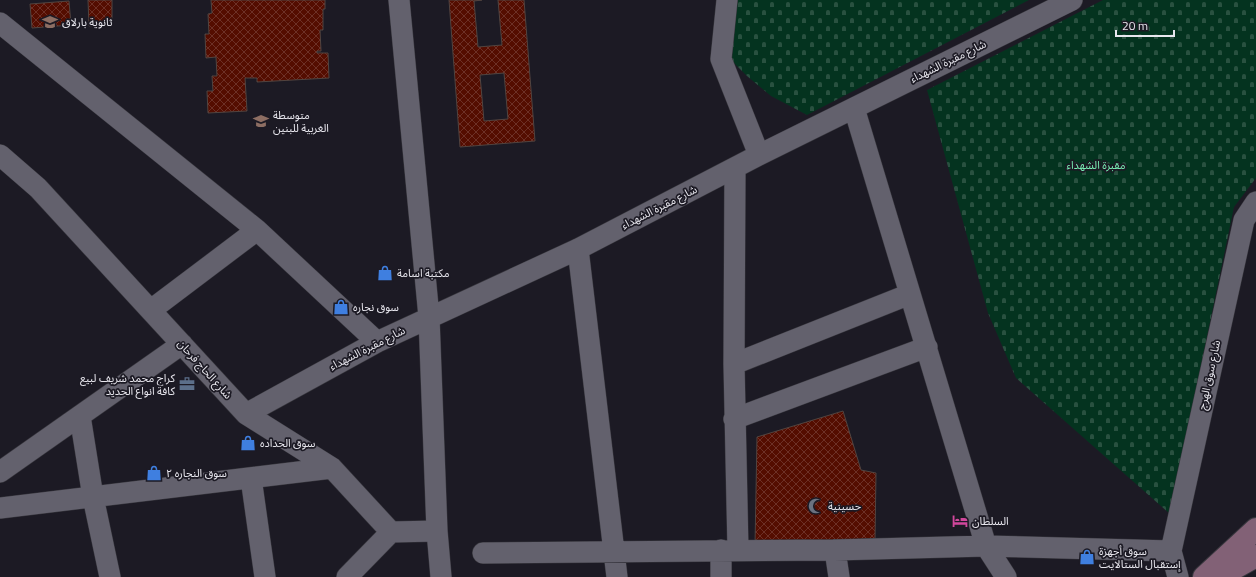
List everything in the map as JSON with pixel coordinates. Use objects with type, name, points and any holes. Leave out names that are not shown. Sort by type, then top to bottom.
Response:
[{"type":"street","points":[[399,0],[430,317],[437,531],[441,577]]},
{"type":"street","points":[[727,0],[721,59],[759,155]]},
{"type":"street","name":"شارع مقبرة الشهداء","points":[[246,414],[377,342],[578,249],[759,155],[1072,0]]},
{"type":"street","points":[[0,23],[257,230],[377,342]]},
{"type":"street","points":[[854,108],[986,546],[1006,577]]},
{"type":"street","name":"شارع الحاج فرحان","points":[[0,155],[38,188],[246,414],[332,468],[391,532]]},
{"type":"street","points":[[721,577],[730,550],[734,419],[735,168]]},
{"type":"street","name":"شارع سوق الهرج","points":[[1170,551],[1244,220],[1256,202]]},
{"type":"street","points":[[151,310],[257,230]]},
{"type":"street","points":[[578,249],[617,577]]},
{"type":"street","points":[[734,364],[910,294]]},
{"type":"street","points":[[0,472],[182,344]]},
{"type":"street","points":[[734,419],[927,348]]},
{"type":"street","points":[[80,416],[110,577]]},
{"type":"street","points":[[0,508],[332,468]]},
{"type":"street","points":[[251,478],[265,577]]},
{"type":"street","points":[[1204,577],[1256,529]]},
{"type":"street","points":[[347,577],[391,532],[437,531]]},
{"type":"street","points":[[483,554],[835,550],[986,546],[1170,551],[1178,577]]},
{"type":"street","points":[[835,550],[839,577]]},
{"type":"street","points":[[1219,577],[1256,556]]},
{"type":"green space","points":[[730,0],[1029,0],[807,115],[771,96],[747,76],[727,56]]},
{"type":"green space","name":"مقبرة الشهداء","points":[[1103,0],[1256,0],[1256,178],[1234,207],[1170,514],[1016,378],[988,313],[927,90]]},
{"type":"building","points":[[88,0],[112,0],[112,26],[89,26]]},
{"type":"building","points":[[211,0],[325,0],[325,9],[323,9],[323,30],[320,30],[321,51],[317,51],[317,53],[328,53],[329,78],[257,82],[257,78],[245,78],[247,111],[208,113],[207,91],[213,91],[212,76],[217,76],[216,57],[206,58],[205,34],[209,34],[208,14],[212,13]]},
{"type":"building","points":[[449,0],[482,0],[474,1],[478,47],[502,45],[498,0],[524,0],[535,141],[460,147]],"holes":[[[504,73],[508,119],[484,121],[480,75]]]},
{"type":"building","points":[[69,1],[71,25],[32,28],[30,4]]},
{"type":"building","name":"حسينية","points":[[843,411],[861,470],[876,473],[875,539],[755,545],[757,437]]},
{"type":"place","name":"ثانوية بارلاق","points":[[50,22]]},
{"type":"place","name":"متوسطة الغربية للبنين","points":[[261,121]]},
{"type":"place","name":"مكتبة اسامة","points":[[385,273]]},
{"type":"place","name":"سوق نجاره","points":[[341,307]]},
{"type":"place","name":"كراج محمد شريف لبيع كافة انواع الحديد","points":[[187,384]]},
{"type":"place","name":"سوق الحداده","points":[[248,443]]},
{"type":"place","name":"سوق النجاره ٢","points":[[154,473]]},
{"type":"place","name":"حسينية","points":[[816,506]]},
{"type":"place","name":"السلطان","points":[[960,521]]},
{"type":"place","name":"سوق أجهزة إستقبال الستالايت","points":[[1087,557]]}]
